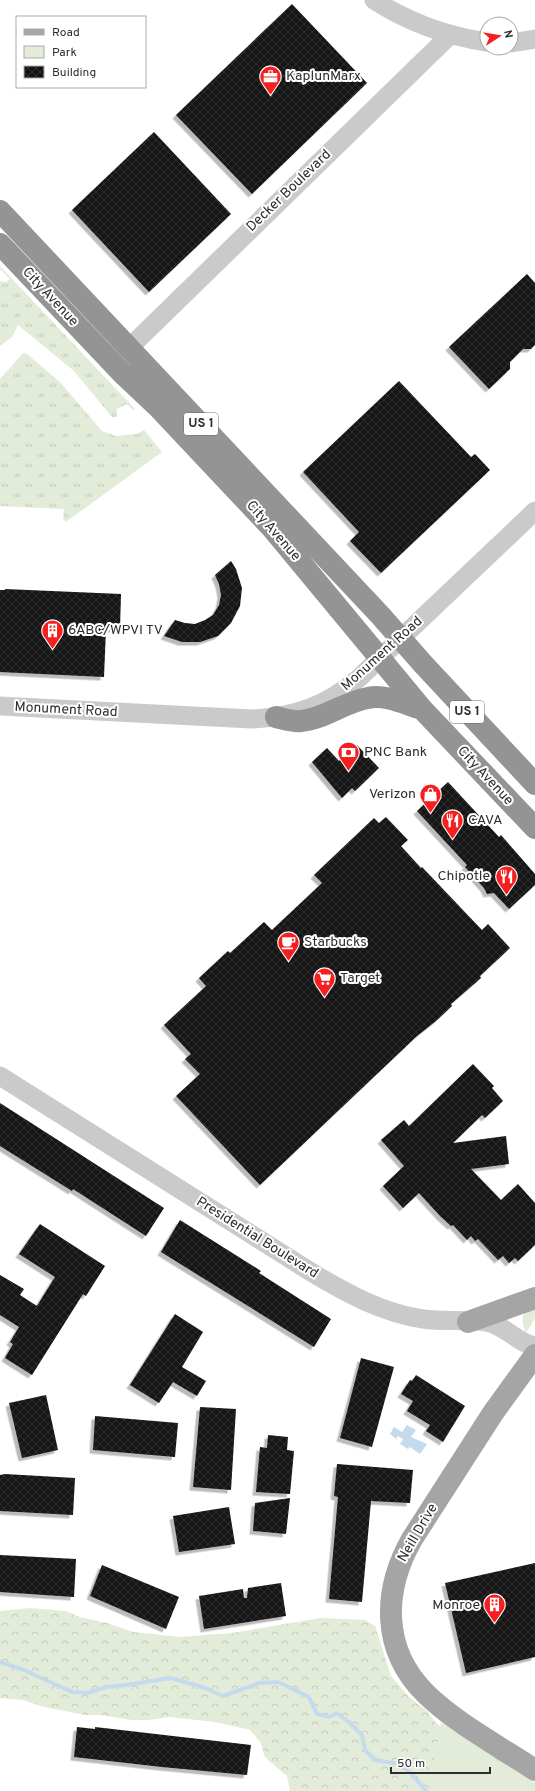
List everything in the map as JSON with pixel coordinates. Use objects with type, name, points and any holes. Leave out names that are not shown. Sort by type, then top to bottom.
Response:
[{"type":"highway","name":"City Avenue","points":[[0,211],[380,615],[423,664],[535,784]]},
{"type":"highway","name":"City Avenue","points":[[0,244],[122,373],[158,407],[272,528],[422,709],[535,828]]},
{"type":"highway","points":[[276,717],[300,721],[312,719],[354,701],[373,697],[387,698],[422,709]]},
{"type":"main road","points":[[468,1322],[535,1298]]},
{"type":"main road","name":"Neill Drive","points":[[535,1355],[493,1413],[404,1553],[394,1580],[391,1608],[392,1623],[398,1648],[408,1671],[425,1693],[460,1720],[535,1770]]},
{"type":"street","points":[[374,0],[401,17],[450,35],[479,40]]},
{"type":"street","name":"Decker Boulevard","points":[[129,348],[450,35]]},
{"type":"street","points":[[519,42],[535,40]]},
{"type":"street","name":"Monument Road","points":[[0,706],[236,719],[276,717],[307,710],[332,698],[359,678],[535,511]]},
{"type":"street","name":"Presidential Boulevard","points":[[0,1076],[345,1292],[382,1309],[409,1316],[436,1320],[487,1322],[525,1343],[535,1346]]},
{"type":"green space","points":[[0,266],[135,409],[133,410],[127,404],[117,409],[117,417],[112,417],[74,371],[18,325],[12,337],[0,346],[0,281],[6,282],[10,279],[0,269]]},
{"type":"green space","points":[[23,353],[27,354],[60,382],[102,431],[116,436],[137,434],[144,430],[162,452],[66,522],[63,519],[64,509],[0,506],[0,379]]},
{"type":"green space","points":[[535,1304],[535,1318],[526,1333],[523,1324],[523,1316]]},
{"type":"green space","points":[[30,1608],[65,1611],[80,1617],[107,1623],[133,1632],[180,1637],[232,1633],[320,1618],[365,1620],[375,1626],[391,1676],[409,1697],[427,1711],[436,1723],[450,1734],[496,1757],[535,1783],[535,1791],[290,1791],[287,1776],[268,1760],[264,1755],[261,1743],[250,1730],[215,1722],[170,1717],[149,1720],[131,1720],[101,1715],[85,1715],[44,1707],[23,1700],[0,1698],[0,1611]]},
{"type":"green space","points":[[441,1722],[535,1786],[535,1791],[429,1791]]},
{"type":"water","points":[[407,1425],[416,1430],[411,1437],[427,1444],[420,1454],[410,1447],[408,1449],[400,1444],[403,1439],[398,1436],[396,1439],[390,1434],[394,1427],[402,1432]]},
{"type":"building","points":[[292,4],[367,83],[252,194],[176,115]]},
{"type":"building","points":[[154,132],[231,214],[149,292],[72,210]]},
{"type":"building","points":[[527,274],[535,283],[535,345],[531,349],[523,349],[510,362],[510,369],[489,389],[449,347]]},
{"type":"building","points":[[399,381],[471,457],[475,454],[490,470],[381,573],[350,541],[359,532],[303,472]]},
{"type":"building","points":[[231,561],[236,569],[242,588],[240,606],[231,623],[218,636],[200,642],[182,642],[164,636],[175,620],[195,624],[213,615],[219,605],[221,595],[219,584],[215,575]]},
{"type":"building","name":"6ABC/WPVI TV","points":[[0,590],[121,594],[120,629],[106,629],[104,677],[0,672]]},
{"type":"building","name":"PNC Bank","points":[[357,745],[379,768],[355,791],[352,788],[342,798],[312,762],[327,748],[339,761]]},
{"type":"building","points":[[448,782],[499,837],[501,835],[535,874],[535,885],[509,909],[494,893],[487,894],[484,888],[465,867],[467,865],[417,811]]},
{"type":"building","name":"Target","points":[[386,817],[408,840],[401,846],[421,868],[422,867],[482,930],[488,924],[510,948],[480,976],[481,978],[451,1004],[452,1006],[417,1036],[260,1185],[176,1096],[200,1074],[185,1059],[191,1054],[164,1025],[206,986],[199,978],[228,951],[230,953],[264,922],[272,930],[322,883],[314,875],[374,818],[379,823]]},
{"type":"building","points":[[473,1064],[494,1086],[492,1088],[503,1101],[485,1118],[482,1115],[453,1143],[506,1136],[509,1164],[471,1169],[501,1200],[518,1184],[535,1203],[535,1245],[518,1261],[515,1258],[509,1263],[503,1256],[498,1260],[478,1239],[475,1241],[471,1236],[467,1240],[453,1225],[451,1226],[440,1216],[419,1193],[403,1208],[383,1186],[404,1166],[381,1140],[404,1120],[409,1126]]},
{"type":"building","points":[[0,1103],[164,1208],[146,1236],[73,1189],[72,1191],[0,1146]]},
{"type":"building","points":[[180,1220],[261,1271],[259,1273],[331,1319],[314,1347],[161,1252]]},
{"type":"building","points":[[40,1224],[105,1266],[86,1296],[83,1294],[32,1375],[5,1358],[13,1344],[10,1342],[19,1327],[0,1315],[0,1275],[24,1289],[20,1295],[37,1306],[55,1277],[19,1254]]},
{"type":"building","points":[[175,1314],[203,1332],[182,1367],[206,1381],[197,1396],[173,1382],[159,1403],[130,1385]]},
{"type":"building","points":[[361,1358],[394,1367],[372,1447],[340,1438]]},
{"type":"building","points":[[416,1375],[465,1406],[443,1442],[426,1431],[430,1425],[407,1411],[413,1401],[401,1394],[410,1380],[412,1381]]},
{"type":"building","points":[[46,1395],[58,1450],[22,1458],[9,1403]]},
{"type":"building","points":[[200,1407],[236,1409],[231,1490],[193,1487]]},
{"type":"building","points":[[95,1416],[178,1423],[175,1457],[93,1450]]},
{"type":"building","points":[[268,1435],[288,1437],[287,1450],[294,1451],[290,1494],[256,1492],[260,1447],[267,1448]]},
{"type":"building","points":[[337,1464],[413,1470],[410,1503],[371,1501],[362,1602],[329,1599],[338,1497],[334,1496]]},
{"type":"building","points":[[0,1475],[75,1478],[73,1515],[0,1511]]},
{"type":"building","points":[[290,1498],[286,1534],[253,1531],[255,1503]]},
{"type":"building","points":[[229,1507],[235,1544],[179,1552],[173,1516]]},
{"type":"building","points":[[0,1555],[76,1559],[74,1597],[0,1592]]},
{"type":"building","name":"Monroe","points":[[535,1563],[535,1657],[466,1673],[445,1583]]},
{"type":"building","points":[[102,1565],[179,1597],[166,1629],[90,1596]]},
{"type":"building","points":[[281,1583],[286,1616],[204,1629],[199,1596],[243,1589],[244,1598],[247,1598],[248,1588]]},
{"type":"building","points":[[77,1727],[95,1729],[95,1727],[251,1745],[247,1775],[74,1757]]},
{"type":"waterway","points":[[0,1662],[24,1670],[72,1692],[87,1693],[106,1687],[171,1678],[202,1687],[223,1696],[259,1683],[278,1682],[309,1697],[317,1714],[329,1717],[337,1713],[362,1735],[365,1750],[375,1760],[399,1764],[410,1772],[426,1791]]},
{"type":"place","name":"KaplunMarx","points":[[271,96]]},
{"type":"place","name":"6ABC/WPVI TV","points":[[52,650]]},
{"type":"place","name":"PNC Bank","points":[[348,772]]},
{"type":"place","name":"Verizon","points":[[431,814]]},
{"type":"place","name":"CAVA","points":[[453,840]]},
{"type":"place","name":"Chipotle","points":[[506,896]]},
{"type":"place","name":"Starbucks","points":[[289,962]]},
{"type":"place","name":"Target","points":[[325,998]]},
{"type":"place","name":"Monroe","points":[[495,1624]]}]
